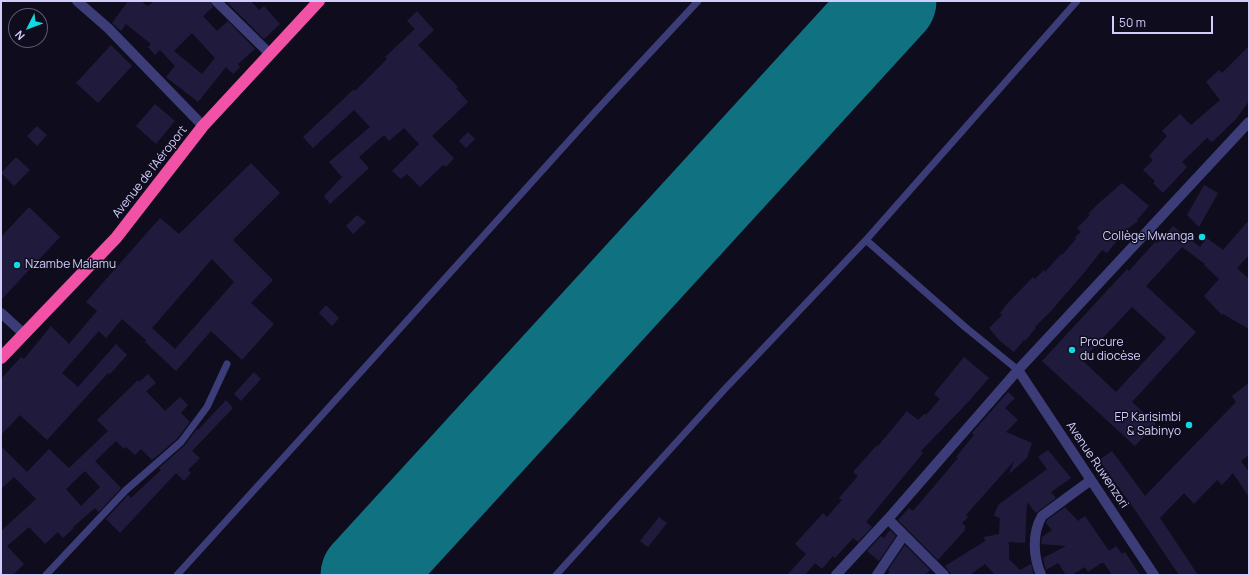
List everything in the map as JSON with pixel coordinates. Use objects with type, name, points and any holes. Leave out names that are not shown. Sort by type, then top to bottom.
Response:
[{"type":"highway","name":"Avenue de l'Aéroport","points":[[1,358],[116,238],[203,126],[319,1]]},
{"type":"street","points":[[77,1],[108,28],[203,126]]},
{"type":"street","points":[[216,1],[270,54]]},
{"type":"street","points":[[836,575],[888,519],[1018,370],[1249,122]]},
{"type":"street","points":[[1,313],[24,334]]},
{"type":"street","name":"Avenue Ruwenzori","points":[[1018,370],[1154,575]]},
{"type":"street","points":[[1042,575],[1035,548],[1037,524],[1042,516],[1091,480]]},
{"type":"street","points":[[888,519],[944,575]]},
{"type":"street","points":[[877,575],[904,535]]},
{"type":"lane","points":[[177,575],[589,118],[698,1]]},
{"type":"lane","points":[[556,575],[723,391],[866,240],[1077,1]]},
{"type":"lane","points":[[866,240],[965,327],[1018,370]]},
{"type":"lane","points":[[46,575],[126,490],[181,442],[207,407],[228,364]]},
{"type":"building","points":[[128,1],[141,1],[147,6],[155,1],[210,1],[213,7],[203,16],[217,31],[228,21],[255,49],[238,64],[240,67],[233,74],[226,67],[198,102],[166,77],[175,66],[160,50],[155,55],[148,47],[151,44],[126,24],[121,31],[112,23]],"holes":[[[192,33],[215,58],[202,74],[174,51]]]},
{"type":"building","points":[[226,1],[251,1],[259,10],[264,6],[280,24],[264,39]]},
{"type":"building","points":[[417,11],[434,30],[418,45],[458,87],[456,88],[468,102],[432,136],[454,158],[446,167],[443,165],[420,187],[407,174],[401,179],[392,171],[419,144],[404,128],[389,141],[384,135],[359,157],[369,168],[330,204],[324,196],[342,177],[329,162],[370,127],[354,110],[313,148],[303,137],[353,90],[355,91],[387,59],[385,57],[415,29],[407,21]]},
{"type":"building","points":[[111,45],[132,66],[98,103],[76,83]]},
{"type":"building","points":[[1249,46],[1249,101],[1236,119],[1212,142],[1207,138],[1182,162],[1187,167],[1163,193],[1153,183],[1155,181],[1143,170],[1153,160],[1149,156],[1167,136],[1162,131],[1180,114],[1191,125],[1220,100],[1206,82],[1219,70],[1222,73]]},
{"type":"building","points":[[155,104],[175,121],[156,144],[136,126]]},
{"type":"building","points":[[37,126],[47,135],[37,146],[27,136]]},
{"type":"building","points":[[468,132],[475,139],[466,148],[459,141]]},
{"type":"building","points":[[16,157],[30,170],[14,186],[1,173]]},
{"type":"building","points":[[251,163],[280,193],[233,240],[273,280],[251,303],[274,324],[242,360],[211,331],[176,371],[145,342],[146,340],[122,319],[106,338],[99,331],[62,373],[78,387],[116,344],[127,355],[110,374],[108,373],[47,440],[20,415],[1,435],[1,379],[21,357],[24,359],[51,326],[69,344],[97,311],[86,302],[160,218],[179,234]],"holes":[[[212,259],[234,282],[175,349],[152,328]]]},
{"type":"building","points":[[1122,183],[1149,206],[1137,220],[1138,221],[1125,231],[1107,253],[1102,250],[1083,274],[1014,352],[1000,341],[989,328],[1002,315],[1000,313],[1006,305],[1033,277],[1035,279],[1044,270],[1045,272],[1061,254],[1062,255],[1076,239],[1075,237],[1081,232],[1077,228],[1090,215],[1088,214]]},
{"type":"building","points":[[1204,185],[1218,193],[1199,227],[1187,215]]},
{"type":"building","name":"Nzambe Malamu","points":[[29,207],[60,237],[1,300],[1,237]]},
{"type":"building","points":[[357,215],[366,222],[353,234],[346,226]]},
{"type":"building","points":[[1249,220],[1249,255],[1237,268],[1249,279],[1249,329],[1223,314],[1222,315],[1204,296],[1219,279],[1204,265],[1205,264],[1182,247],[1146,286],[1196,332],[1132,402],[1156,424],[1135,446],[1042,361],[1127,269],[1129,271],[1155,242],[1157,243],[1173,226],[1200,247],[1207,238],[1223,250]],"holes":[[[1132,307],[1166,338],[1116,392],[1082,360]]]},
{"type":"building","points":[[325,306],[327,306],[339,318],[332,326],[319,313]]},
{"type":"building","points":[[964,357],[989,378],[921,451],[923,453],[866,522],[872,527],[858,542],[853,538],[835,558],[833,556],[822,569],[815,563],[805,575],[787,575],[806,554],[795,544],[823,513],[827,517],[842,500],[839,498],[858,476],[853,472],[877,445],[878,446],[907,411],[918,420],[924,414],[926,415],[940,399],[934,394]]},
{"type":"building","points":[[254,372],[261,379],[241,401],[234,394]]},
{"type":"building","points":[[148,374],[156,383],[146,391],[165,411],[180,397],[188,405],[181,413],[190,422],[177,439],[152,460],[141,449],[135,455],[126,447],[124,449],[116,441],[95,461],[121,488],[99,512],[95,508],[63,538],[58,532],[45,544],[29,527],[7,546],[24,564],[13,575],[1,575],[1,531],[36,499],[14,477],[1,489],[1,446],[27,472],[49,449],[69,468],[108,431],[97,420],[138,380],[139,382]],"holes":[[[85,471],[100,487],[81,506],[66,489]]]},
{"type":"building","points":[[1249,383],[1249,455],[1241,461],[1249,472],[1249,497],[1233,473],[1222,485],[1217,480],[1194,504],[1184,493],[1160,518],[1198,575],[1179,575],[1099,460],[1112,451],[1145,496],[1236,402],[1232,396]]},
{"type":"building","points":[[1008,392],[1015,398],[1005,408],[1018,420],[1006,432],[1032,443],[1027,458],[1009,474],[1014,461],[966,515],[968,517],[962,523],[965,526],[965,530],[938,560],[898,520],[909,508],[913,511],[958,458],[956,457],[974,435],[972,433]]},
{"type":"building","points":[[226,400],[233,408],[192,451],[200,458],[188,470],[191,473],[184,481],[176,473],[120,533],[106,519],[128,495],[131,498],[161,470],[159,468],[184,446],[197,429],[198,430]]},
{"type":"building","points":[[1048,450],[1071,478],[1051,492],[1056,498],[1036,513],[1027,502],[1025,543],[1008,542],[1009,559],[1020,570],[1031,564],[1034,575],[995,575],[985,564],[970,575],[952,575],[945,566],[985,541],[984,537],[999,534],[1000,518],[994,516],[998,505],[1047,469],[1038,457]]},
{"type":"building","points":[[1065,507],[1078,521],[1085,516],[1109,551],[1116,546],[1122,554],[1125,552],[1140,575],[1112,575],[1104,563],[1101,563],[1088,572],[1085,567],[1072,575],[1066,575],[1058,563],[1046,570],[1043,558],[1066,546],[1041,544],[1042,537],[1052,530],[1046,523],[1047,520]]},
{"type":"building","points":[[659,517],[667,523],[648,547],[640,541]]},
{"type":"building","points":[[890,530],[896,536],[879,561],[867,551],[881,536],[884,538]]},
{"type":"building","points":[[905,545],[930,570],[925,575],[887,575],[890,571],[888,570]]},
{"type":"runway","points":[[366,575],[891,1]]},
{"type":"place","name":"Collège Mwanga","points":[[1202,237]]},
{"type":"place","name":"Nzambe Malamu","points":[[17,265]]},
{"type":"place","name":"Procure du diocèse","points":[[1072,350]]},
{"type":"place","name":"EP Karisimbi & Sabinyo","points":[[1189,425]]}]
